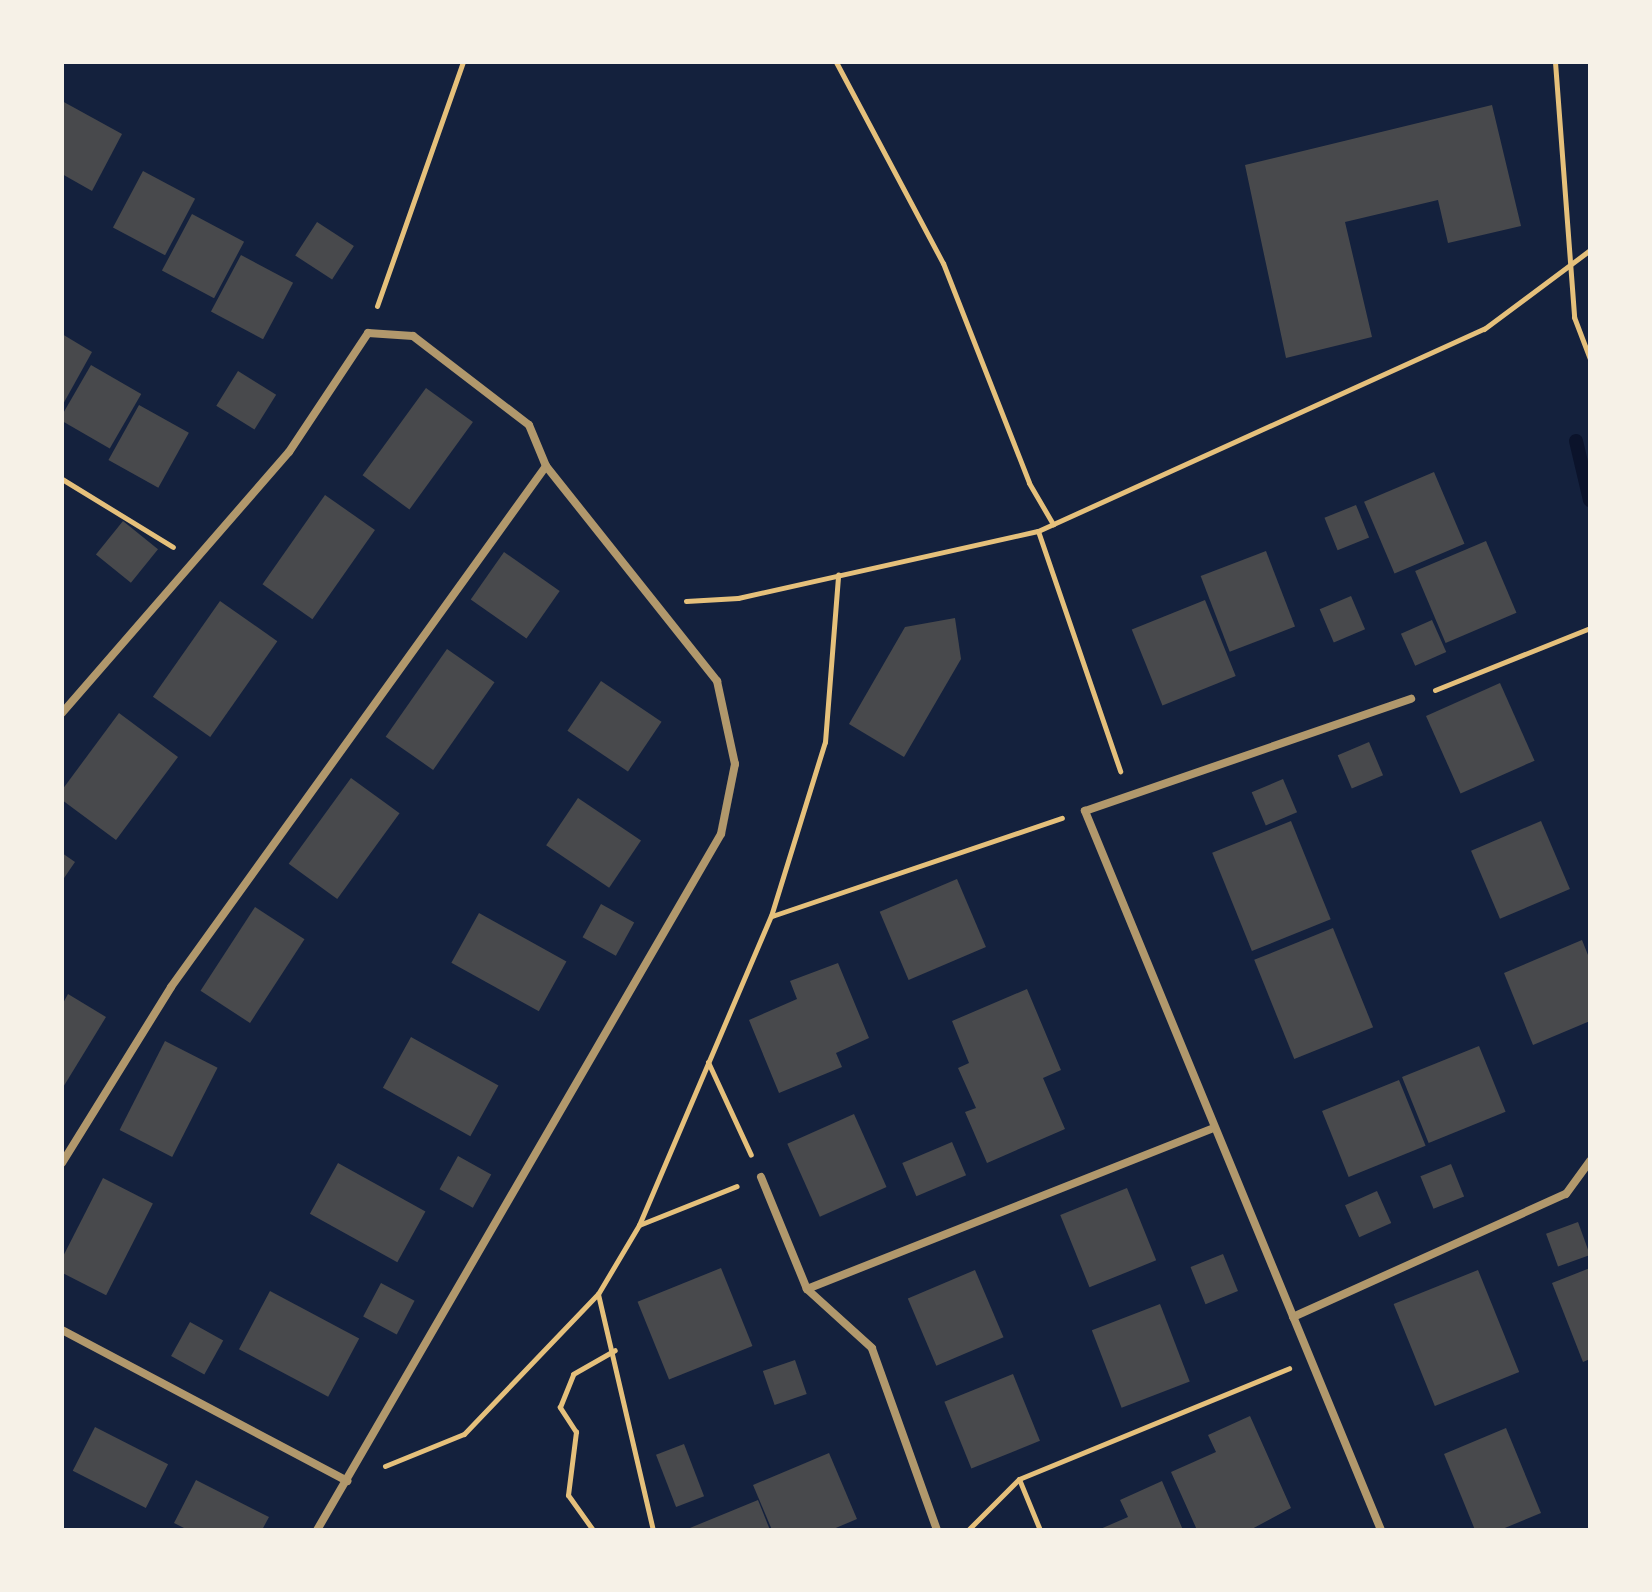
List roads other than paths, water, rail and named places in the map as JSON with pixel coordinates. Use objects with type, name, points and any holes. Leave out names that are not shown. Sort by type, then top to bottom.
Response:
[{"type":"street","points":[[62,713],[198,562],[289,452],[368,333],[413,336],[529,425],[546,466],[661,603],[717,681],[735,764],[721,834],[317,1530]]},
{"type":"street","points":[[62,1163],[171,987],[546,466]]},
{"type":"street","points":[[1381,1530],[1211,1129],[1085,811],[1411,699]]},
{"type":"street","points":[[807,1289],[1211,1129]]},
{"type":"street","points":[[1293,1317],[1566,1194],[1590,1161]]},
{"type":"street","points":[[761,1177],[807,1289],[872,1348],[937,1530]]},
{"type":"street","points":[[62,1330],[347,1481]]},
{"type":"waterway","points":[[1576,441],[1590,500]]}]
